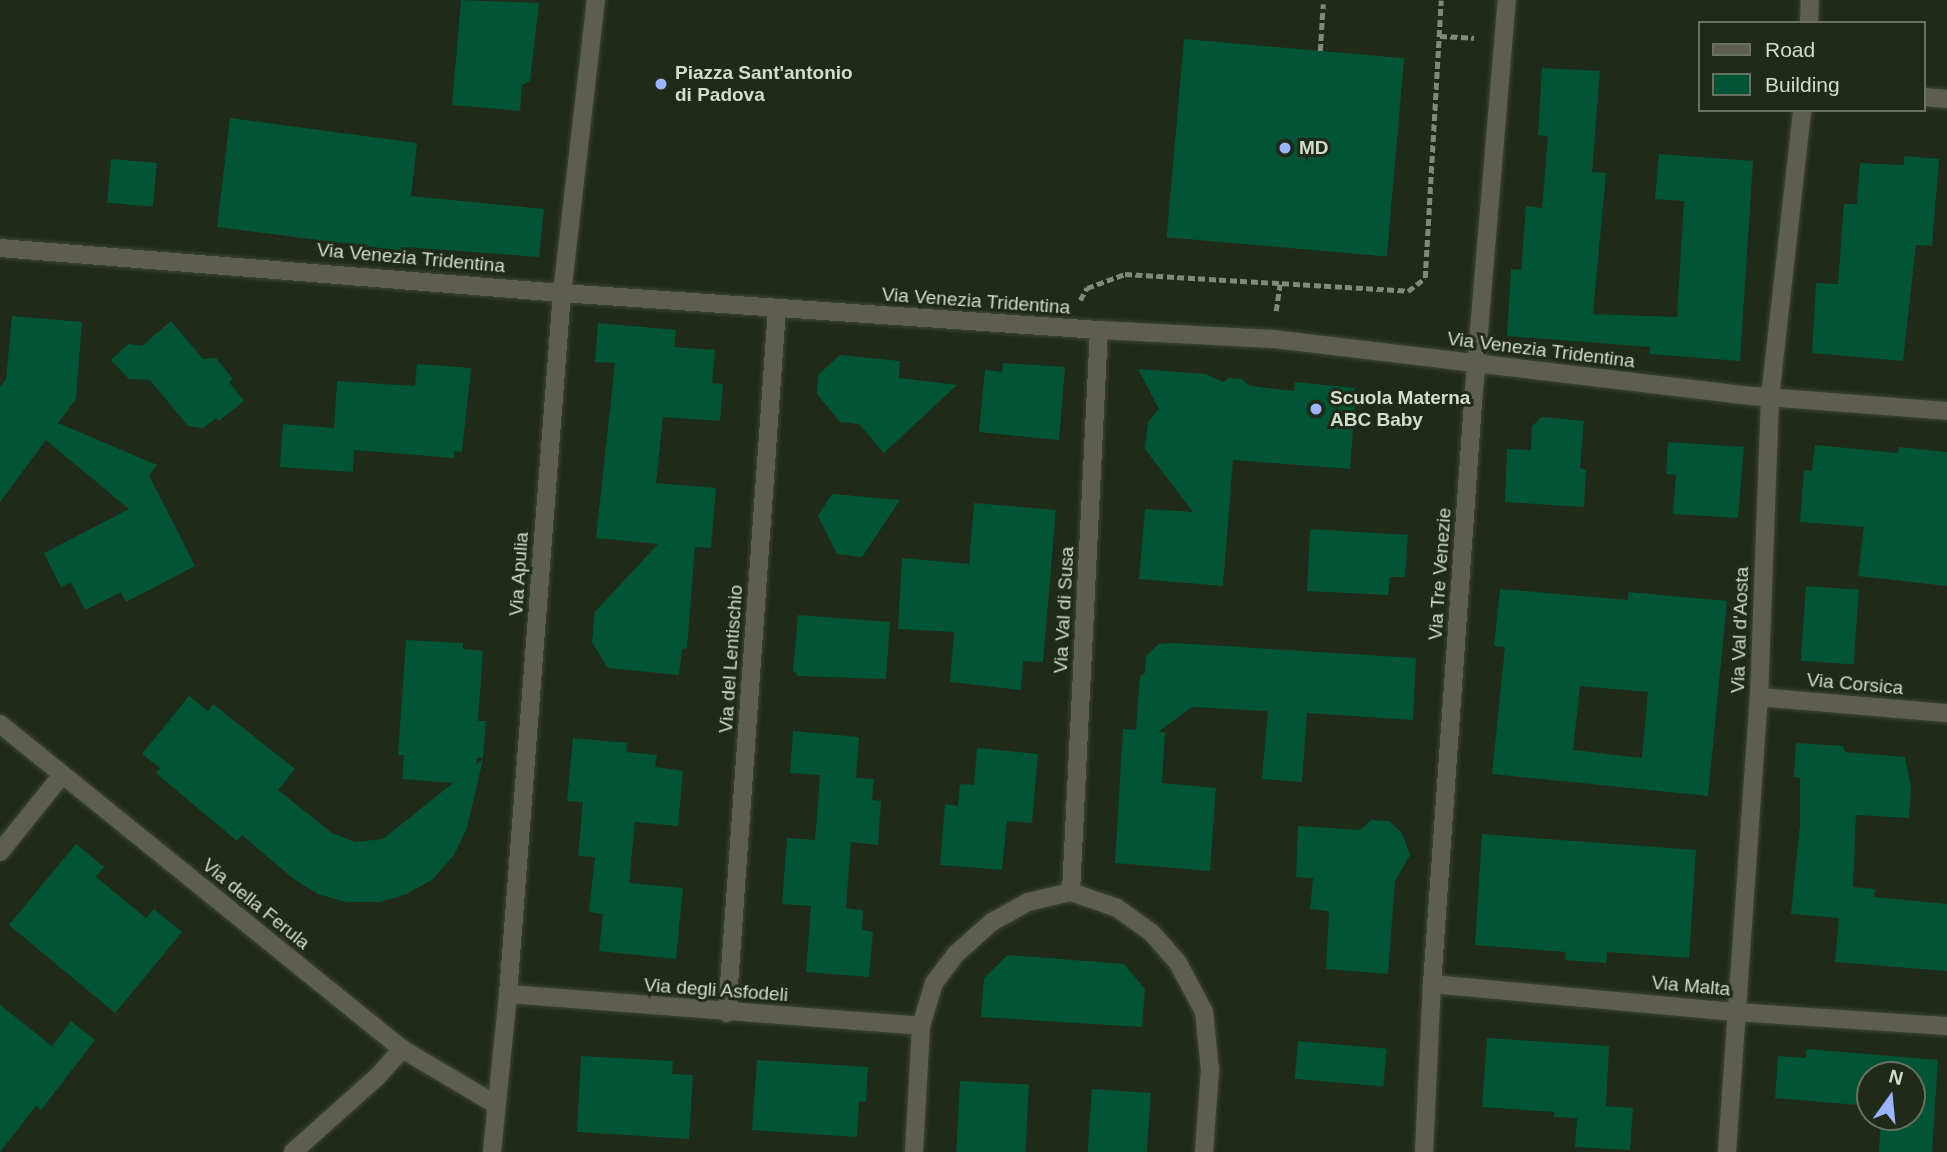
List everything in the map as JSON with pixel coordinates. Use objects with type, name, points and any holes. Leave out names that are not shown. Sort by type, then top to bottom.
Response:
[{"type":"street","name":"Via Apulia","points":[[492,1152],[508,994],[562,293],[596,0]]},
{"type":"street","name":"Via Tre Venezie","points":[[1424,1152],[1432,984],[1476,363],[1507,0]]},
{"type":"street","points":[[1808,21],[1810,0]]},
{"type":"street","points":[[1926,97],[1947,99]]},
{"type":"street","name":"Via Val d'Aosta","points":[[1727,1152],[1759,697],[1770,397],[1802,112]]},
{"type":"street","name":"Via Venezia Tridentina","points":[[0,248],[562,293],[1063,328],[1273,339],[1770,397],[1947,411]]},
{"type":"street","name":"Via del Lentischio","points":[[727,1013],[777,308]]},
{"type":"street","name":"Via Val di Susa","points":[[1071,891],[1099,330]]},
{"type":"street","name":"Via Corsica","points":[[1759,697],[1947,713]]},
{"type":"street","name":"Via della Ferula","points":[[0,724],[402,1049],[495,1104]]},
{"type":"street","points":[[0,852],[62,775]]},
{"type":"street","points":[[914,1152],[921,1027],[934,983],[957,953],[992,922],[1028,902],[1071,891],[1117,908],[1152,933],[1178,963],[1204,1012],[1210,1070],[1204,1152]]},
{"type":"street","name":"Via Malta","points":[[1432,984],[1735,1012],[1947,1026]]},
{"type":"street","name":"Via degli Asfodeli","points":[[508,994],[921,1027]]},
{"type":"street","points":[[293,1152],[377,1077],[402,1049]]},
{"type":"path","points":[[1063,328],[1087,288],[1125,274],[1408,291],[1425,278],[1441,0]]},
{"type":"path","points":[[1320,51],[1323,4]]},
{"type":"building","points":[[461,0],[539,3],[530,81],[522,85],[520,111],[452,105]]},
{"type":"building","name":"MD","points":[[1184,39],[1404,58],[1387,257],[1167,237]]},
{"type":"building","points":[[1542,68],[1600,71],[1592,172],[1606,173],[1593,314],[1677,317],[1684,201],[1655,199],[1659,154],[1753,161],[1740,361],[1649,354],[1650,347],[1507,336],[1511,269],[1521,270],[1526,206],[1542,208],[1548,136],[1538,135]]},
{"type":"building","points":[[230,118],[417,143],[411,196],[544,209],[539,257],[404,247],[404,251],[217,227]]},
{"type":"building","points":[[1904,156],[1939,159],[1932,246],[1916,245],[1903,361],[1812,353],[1816,283],[1838,284],[1844,204],[1857,204],[1860,163],[1904,165]]},
{"type":"building","points":[[111,159],[157,163],[153,207],[107,203]]},
{"type":"building","points":[[12,316],[82,322],[76,399],[58,423],[157,465],[149,475],[195,566],[126,602],[121,592],[85,610],[71,582],[61,587],[44,553],[129,509],[46,440],[0,502],[0,387],[6,379]]},
{"type":"building","points":[[171,321],[203,359],[216,358],[233,379],[229,382],[244,401],[219,421],[216,418],[203,428],[188,426],[150,380],[129,379],[111,360],[128,344],[142,346]]},
{"type":"building","points":[[598,323],[676,330],[674,347],[715,350],[712,383],[723,384],[720,421],[663,417],[656,483],[716,488],[711,548],[695,547],[687,648],[682,649],[679,675],[608,668],[592,642],[595,612],[658,544],[596,538],[615,363],[595,362]]},
{"type":"building","points":[[840,355],[900,361],[899,378],[957,385],[884,453],[859,424],[840,422],[817,394],[818,375]]},
{"type":"building","points":[[1003,363],[1065,367],[1059,440],[979,432],[985,370],[1002,372]]},
{"type":"building","points":[[417,364],[471,368],[462,452],[454,451],[454,458],[354,450],[353,472],[280,467],[283,424],[334,428],[337,381],[415,386]]},
{"type":"building","points":[[1138,369],[1206,374],[1223,382],[1229,378],[1242,379],[1250,386],[1294,391],[1295,382],[1354,388],[1350,469],[1233,460],[1223,586],[1139,579],[1145,509],[1193,512],[1145,449],[1148,422],[1159,409]]},
{"type":"building","points":[[1542,417],[1584,421],[1580,468],[1586,470],[1584,507],[1505,502],[1507,449],[1531,450],[1532,426]]},
{"type":"building","points":[[1668,442],[1744,447],[1738,518],[1673,514],[1676,475],[1666,474]]},
{"type":"building","points":[[1815,445],[1898,453],[1899,447],[1947,452],[1947,586],[1858,576],[1864,527],[1800,522],[1804,470],[1812,471]]},
{"type":"building","points":[[832,494],[900,500],[862,557],[837,554],[818,516]]},
{"type":"building","points":[[974,503],[1056,510],[1043,662],[1023,661],[1021,690],[950,682],[954,632],[898,629],[902,558],[969,564]]},
{"type":"building","points":[[1310,529],[1408,535],[1405,577],[1390,577],[1388,595],[1307,591]]},
{"type":"building","points":[[1806,586],[1859,590],[1854,665],[1801,661]]},
{"type":"building","points":[[1500,589],[1628,600],[1628,592],[1727,601],[1708,796],[1492,774],[1505,647],[1494,646]],"holes":[[[1580,686],[1648,692],[1642,758],[1573,750]]]},
{"type":"building","points":[[798,615],[890,622],[886,679],[797,676],[797,673],[793,672]]},
{"type":"building","points":[[406,640],[463,643],[463,649],[483,651],[478,721],[486,721],[483,758],[477,758],[476,765],[483,759],[467,828],[454,855],[433,879],[407,894],[380,902],[346,902],[318,894],[295,880],[242,835],[237,841],[156,773],[160,768],[142,754],[189,696],[208,711],[213,704],[295,769],[278,790],[332,833],[355,842],[383,839],[453,783],[402,779],[404,755],[398,755]]},
{"type":"building","points":[[1159,644],[1416,658],[1413,720],[1307,713],[1302,782],[1262,779],[1268,711],[1192,707],[1158,732],[1165,732],[1162,783],[1216,788],[1210,871],[1115,863],[1123,729],[1136,730],[1140,676],[1145,673],[1146,656]]},
{"type":"building","points":[[793,731],[859,737],[856,778],[874,779],[872,800],[881,801],[878,845],[851,842],[846,908],[863,910],[862,930],[873,932],[869,977],[806,972],[811,906],[782,904],[787,838],[815,840],[820,775],[790,773]]},
{"type":"building","points":[[573,738],[627,743],[626,752],[657,755],[655,767],[683,771],[678,826],[635,822],[629,883],[683,888],[676,959],[599,951],[603,914],[589,912],[595,857],[578,856],[583,802],[567,801]]},
{"type":"building","points":[[1796,743],[1843,746],[1845,752],[1905,757],[1911,787],[1909,818],[1856,815],[1853,887],[1875,889],[1874,897],[1947,904],[1947,971],[1835,962],[1839,918],[1791,914],[1800,825],[1800,778],[1794,777]]},
{"type":"building","points":[[977,748],[1038,754],[1032,823],[1007,821],[1002,870],[940,865],[945,804],[958,806],[960,784],[974,785]]},
{"type":"building","points":[[1371,820],[1389,821],[1402,833],[1410,855],[1395,881],[1388,974],[1326,969],[1329,911],[1310,909],[1313,878],[1296,877],[1298,826],[1360,830]]},
{"type":"building","points":[[1482,834],[1696,850],[1689,958],[1607,952],[1606,963],[1565,960],[1566,952],[1475,945]]},
{"type":"building","points":[[76,844],[104,867],[96,877],[146,918],[154,909],[182,932],[115,1013],[9,925]]},
{"type":"building","points":[[1008,955],[1124,964],[1145,989],[1142,1027],[981,1017],[984,978]]},
{"type":"building","points":[[0,1005],[52,1046],[71,1021],[95,1040],[41,1110],[36,1106],[0,1152]]},
{"type":"building","points":[[1487,1038],[1609,1046],[1606,1106],[1633,1108],[1630,1150],[1575,1147],[1577,1118],[1554,1117],[1554,1112],[1482,1107]]},
{"type":"building","points":[[1298,1041],[1387,1049],[1383,1087],[1295,1079]]},
{"type":"building","points":[[1806,1049],[1938,1060],[1932,1152],[1879,1152],[1880,1131],[1926,1131],[1926,1061],[1856,1061],[1856,1105],[1775,1098],[1778,1056],[1806,1058]]},
{"type":"building","points":[[581,1056],[673,1061],[672,1074],[693,1075],[689,1139],[577,1132]]},
{"type":"building","points":[[757,1060],[868,1067],[866,1102],[859,1101],[857,1137],[752,1130]]},
{"type":"building","points":[[960,1081],[1029,1085],[1025,1152],[956,1152]]},
{"type":"building","points":[[1092,1089],[1151,1093],[1147,1152],[1088,1152]]},
{"type":"place","name":"Piazza Sant'antonio di Padova","points":[[661,84]]},
{"type":"place","name":"MD","points":[[1285,148]]},
{"type":"place","name":"Scuola Materna ABC Baby","points":[[1316,409]]}]
